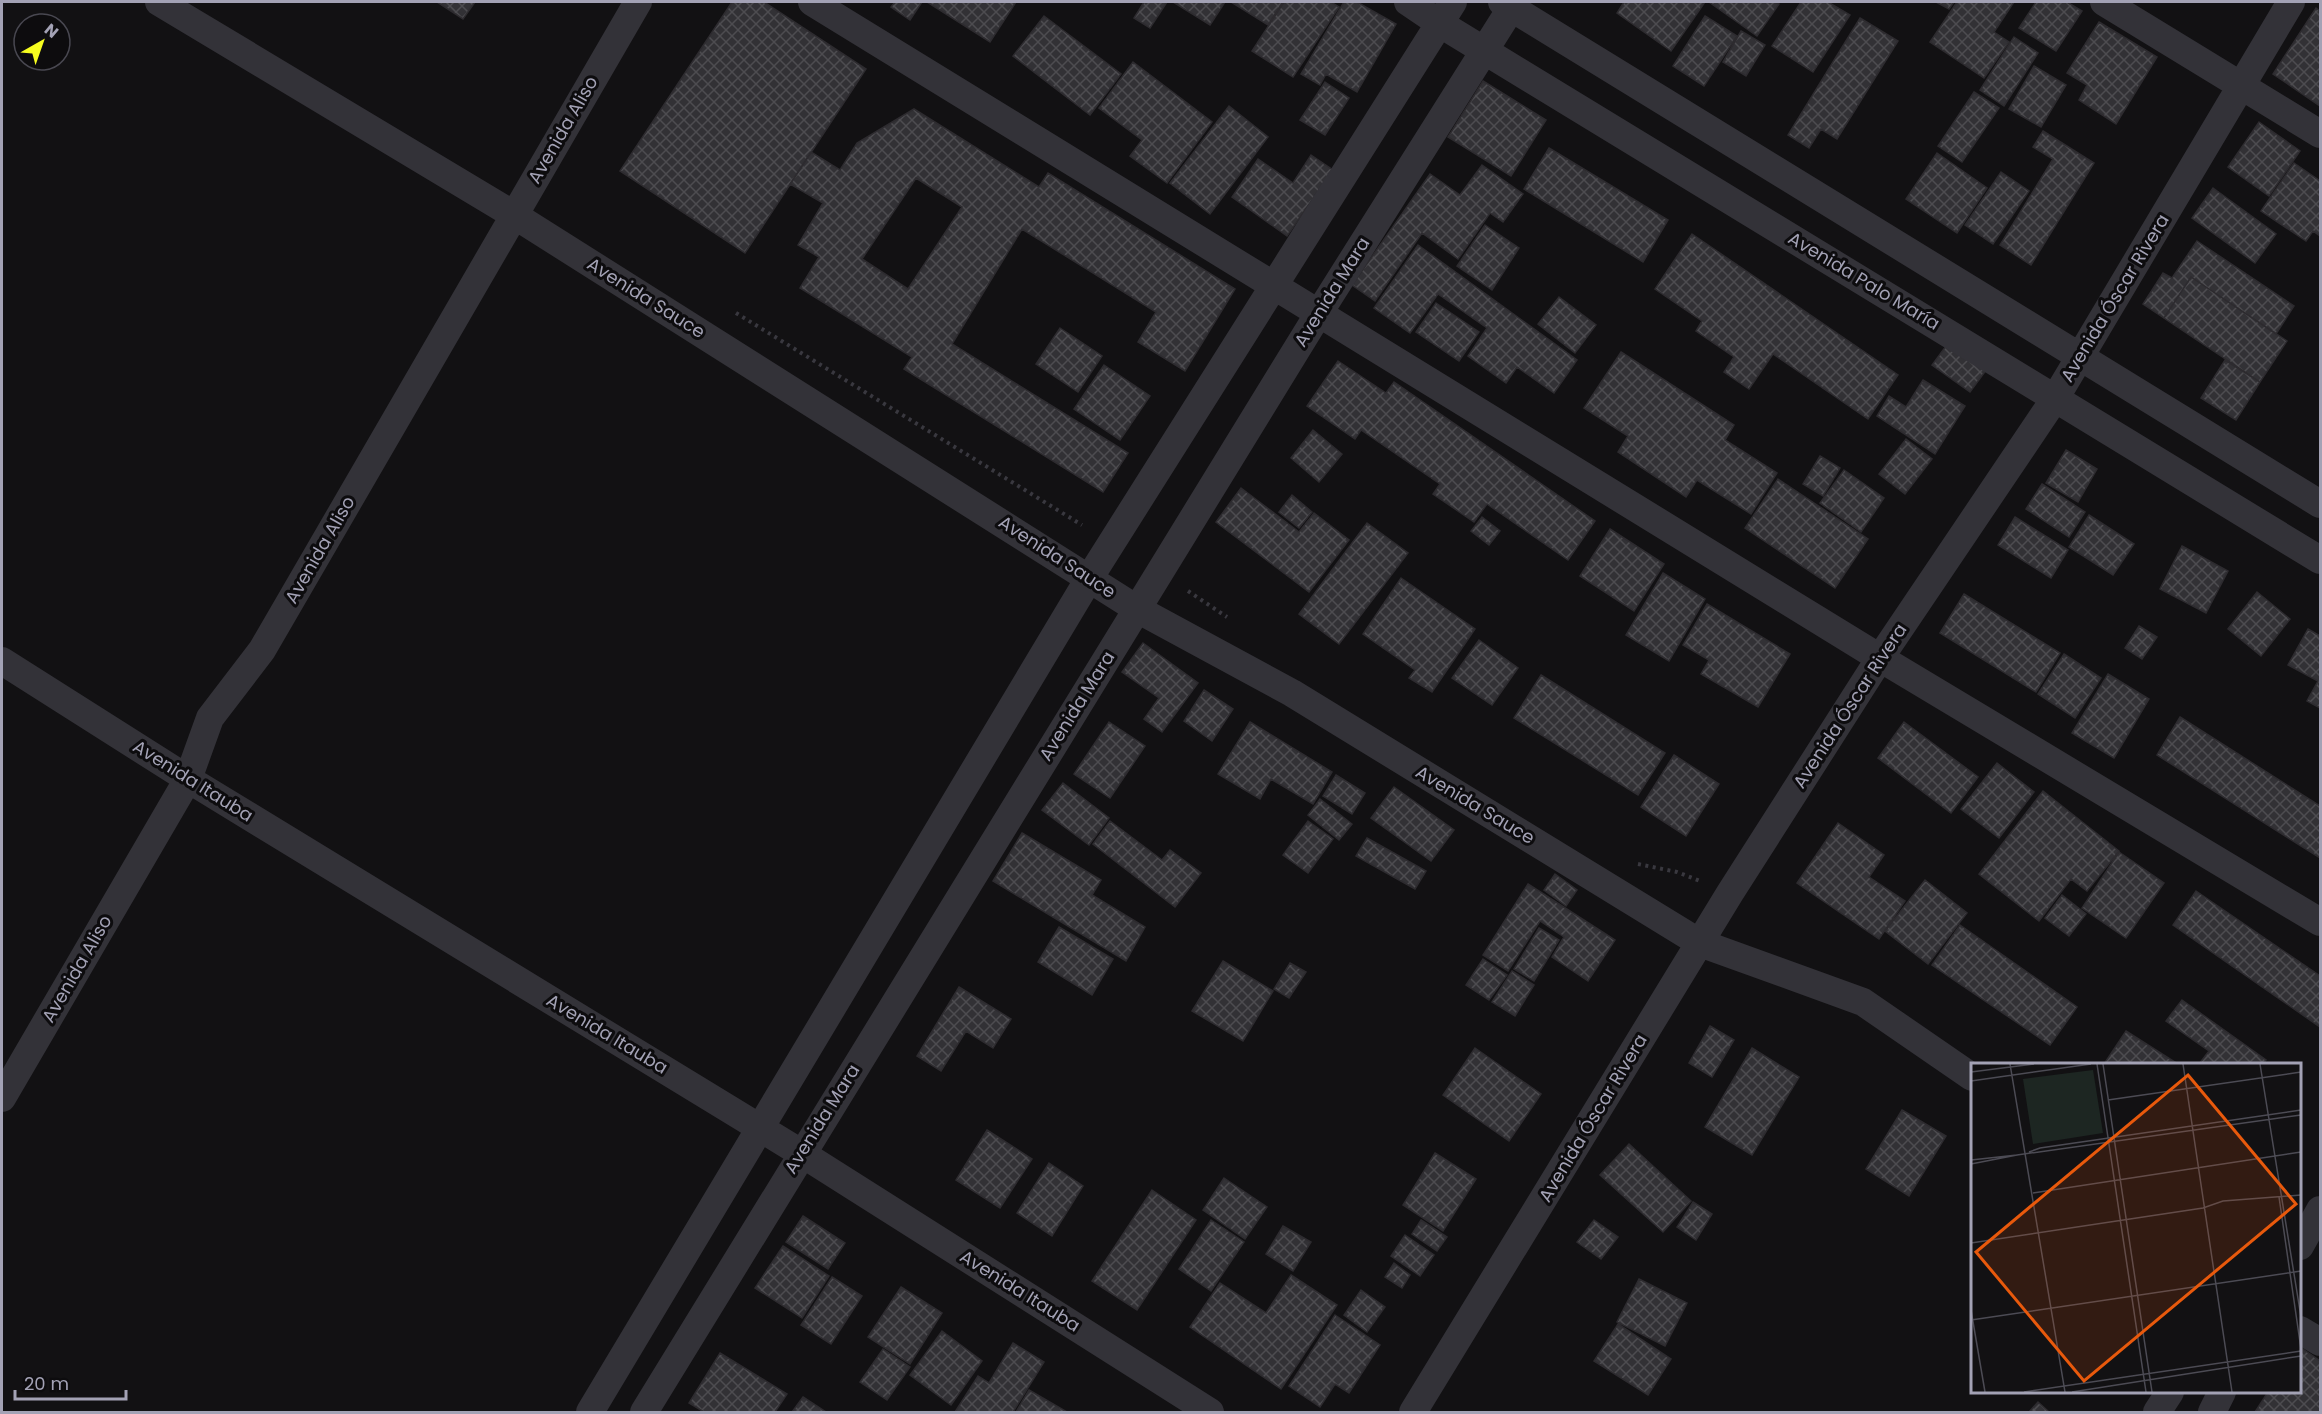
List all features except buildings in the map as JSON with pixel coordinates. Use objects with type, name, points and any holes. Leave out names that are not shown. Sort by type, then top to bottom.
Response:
[{"type":"street","name":"Avenida Sauce","points":[[159,2],[514,215],[1090,577],[1137,609],[1292,693],[1700,943],[1863,1002],[1971,1076]]},
{"type":"street","name":"Avenida Aliso","points":[[2,1098],[188,778],[210,718],[262,650],[638,2]]},
{"type":"street","points":[[812,2],[1880,658],[2320,922]]},
{"type":"street","name":"Avenida Palo María","points":[[1408,2],[1446,12],[1485,51],[2320,560]]},
{"type":"street","points":[[2104,2],[2320,134]]},
{"type":"street","name":"Avenida Óscar Rivera","points":[[1413,1413],[1700,943],[1880,658],[2056,397],[2291,2]]},
{"type":"street","points":[[1509,3],[2320,504]]},
{"type":"street","name":"Avenida Mara","points":[[644,1413],[801,1153],[1319,313],[1485,51],[1509,3]]},
{"type":"street","points":[[590,1413],[762,1129],[1090,577],[1446,12]]},
{"type":"street","name":"Avenida Itauba","points":[[2,661],[188,778],[801,1153],[1210,1413]]},
{"type":"street","points":[[2301,1244],[2320,1210]]},
{"type":"street","points":[[2301,1331],[2320,1342]]},
{"type":"street","points":[[2157,1413],[2169,1393]]},
{"type":"street","points":[[2212,1413],[2222,1393]]}]
